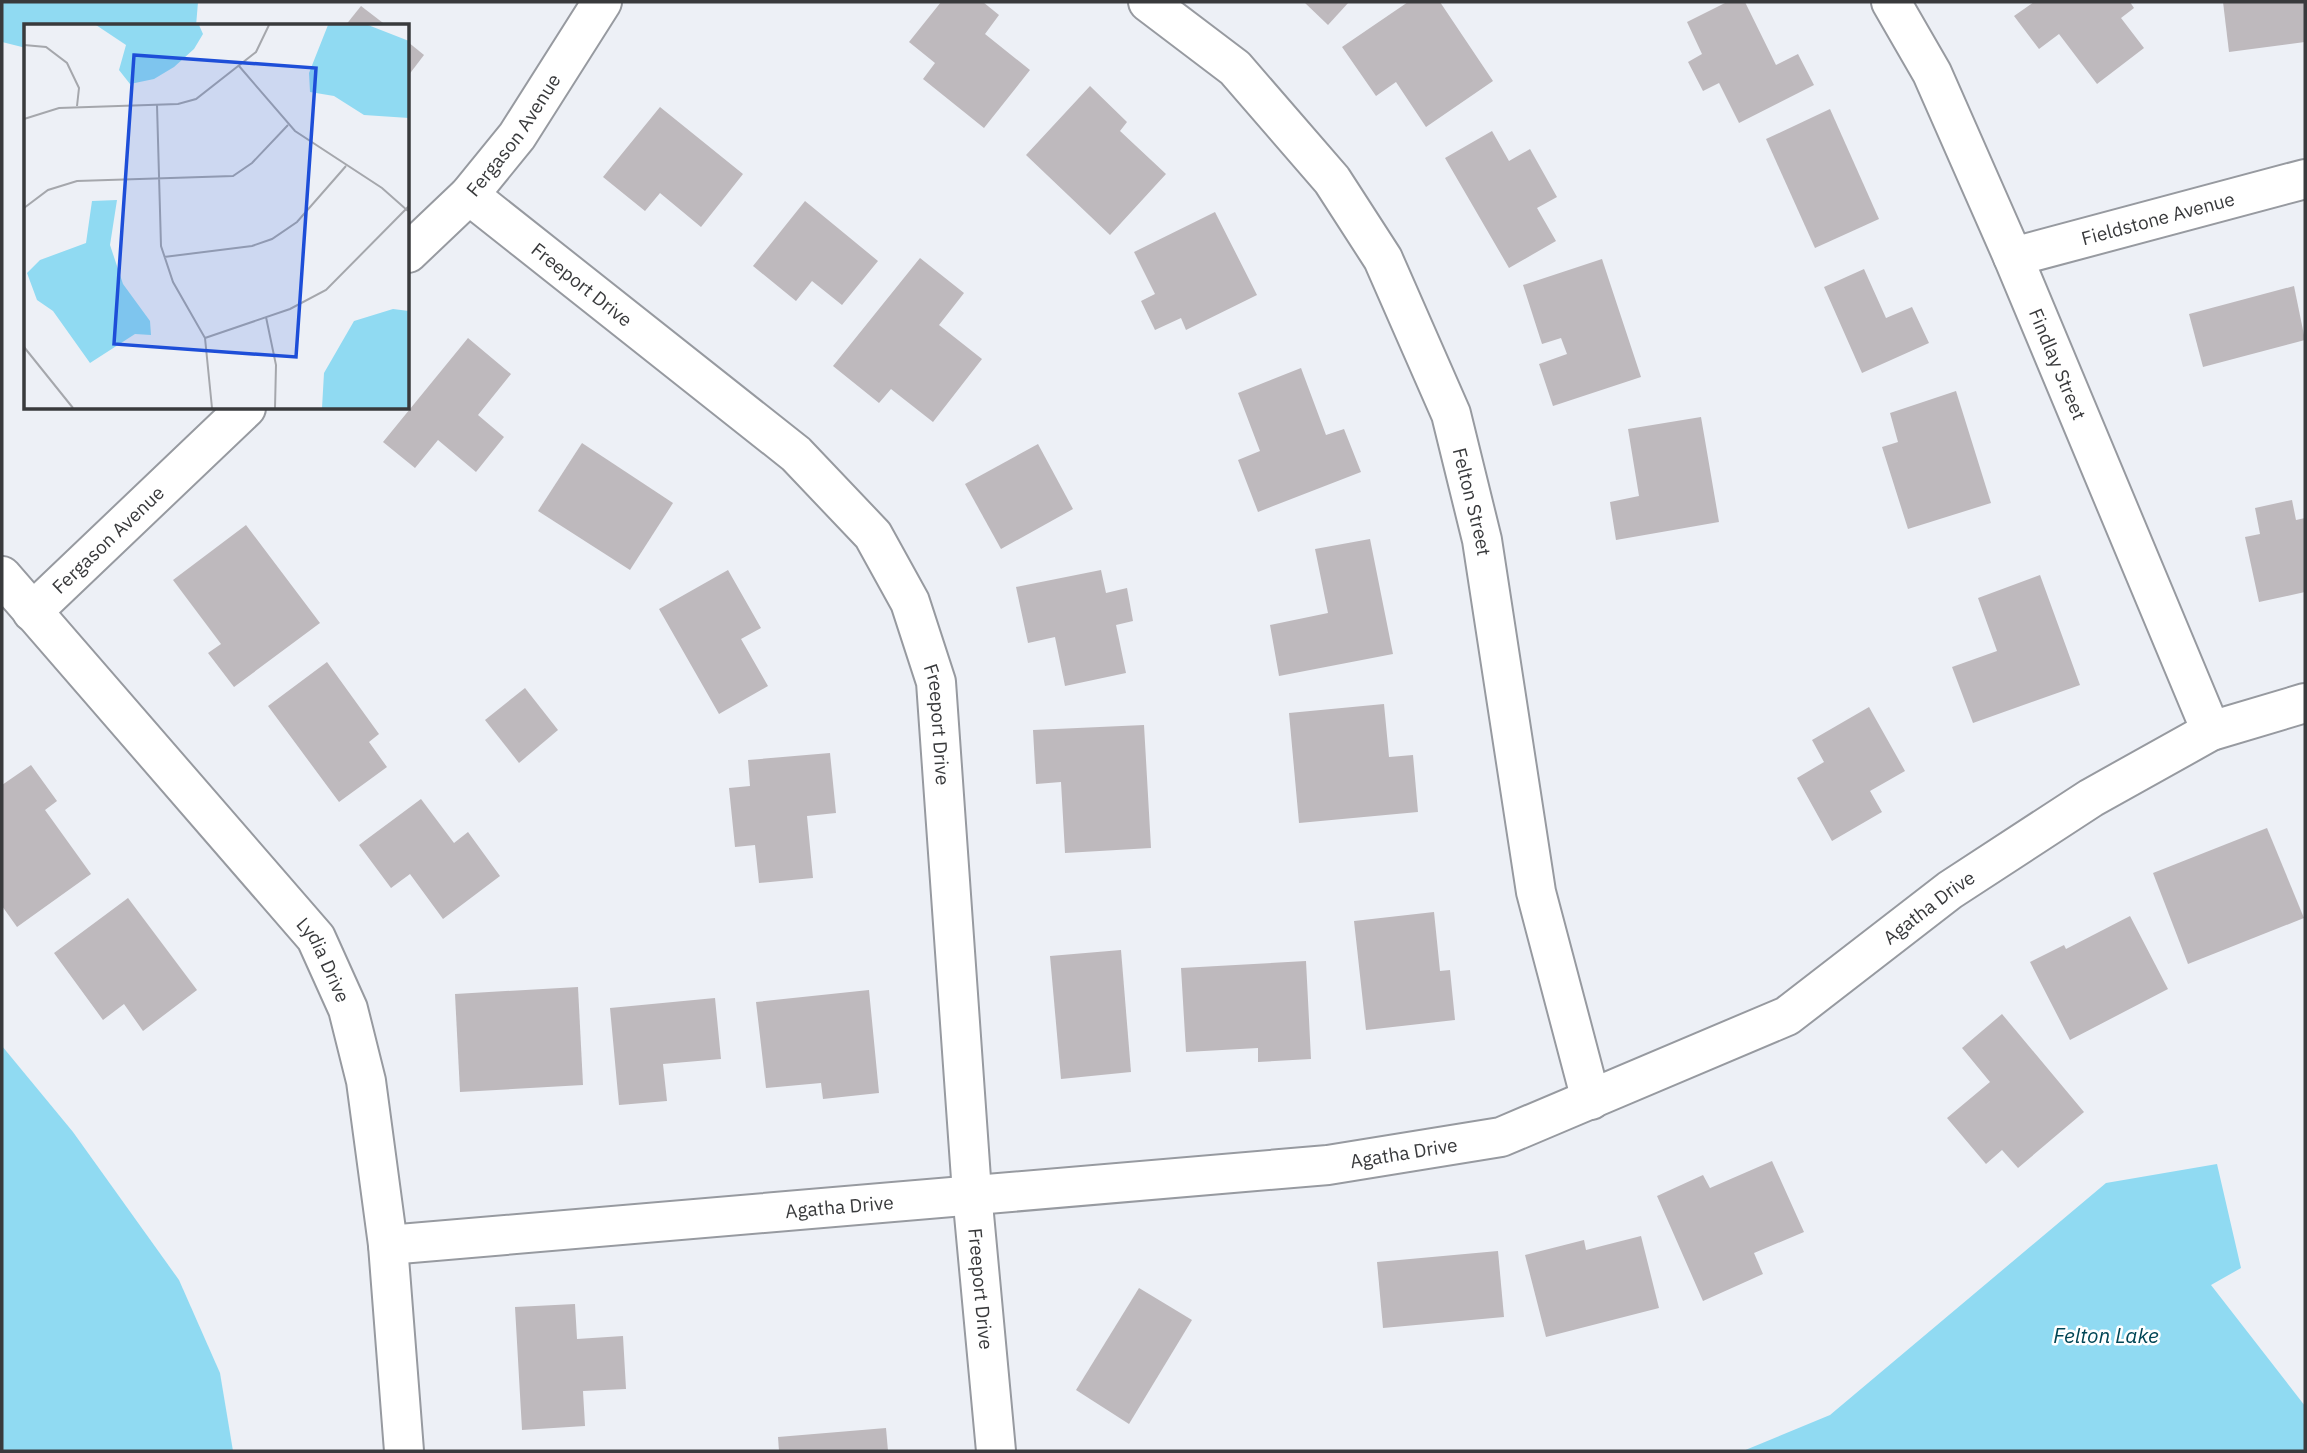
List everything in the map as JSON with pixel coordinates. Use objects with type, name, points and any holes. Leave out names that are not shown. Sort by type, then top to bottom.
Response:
[{"type":"street","name":"Fergason Avenue","points":[[410,251],[469,195],[517,136],[602,2]]},
{"type":"street","name":"Felton Street","points":[[1148,2],[1235,68],[1332,180],[1383,259],[1451,414],[1482,540],[1536,892],[1591,1100]]},
{"type":"street","name":"Findlay Street","points":[[1891,2],[1932,73],[2013,257],[2211,731]]},
{"type":"street","name":"Fieldstone Avenue","points":[[2013,257],[2305,179]]},
{"type":"street","name":"Freeport Drive","points":[[469,195],[796,454],[873,535],[910,602],[936,682],[972,1193],[996,1451]]},
{"type":"street","name":"Fergason Avenue","points":[[32,612],[244,410]]},
{"type":"street","name":"Lydia Drive","points":[[2,576],[316,938],[348,1009],[366,1081],[388,1245],[404,1451]]},
{"type":"street","name":"Agatha Drive","points":[[388,1245],[972,1193],[1328,1165],[1501,1137],[1787,1016],[1950,890],[2091,798],[2211,731],[2305,703]]},
{"type":"water","points":[[2,2],[198,2],[196,24],[24,24],[24,48],[2,42]]},
{"type":"water","points":[[2,1046],[73,1132],[179,1280],[220,1373],[233,1451],[2,1451]]},
{"type":"water","name":"Felton Lake","points":[[2217,1164],[2241,1268],[2211,1285],[2305,1406],[2305,1451],[1743,1451],[1830,1415],[2106,1183]]},
{"type":"building","points":[[941,2],[983,2],[999,15],[985,34],[1030,70],[984,128],[923,79],[935,63],[909,42]]},
{"type":"building","points":[[1304,2],[1349,2],[1328,25]]},
{"type":"building","points":[[1408,2],[1440,2],[1493,81],[1426,127],[1396,82],[1376,96],[1342,47]]},
{"type":"building","points":[[1727,2],[1745,2],[1776,65],[1798,54],[1814,85],[1739,123],[1719,83],[1703,91],[1688,62],[1702,54],[1687,22]]},
{"type":"building","points":[[2034,2],[2130,2],[2134,8],[2121,18],[2144,48],[2097,84],[2059,34],[2039,49],[2014,16]]},
{"type":"building","points":[[2223,2],[2305,2],[2305,42],[2229,52]]},
{"type":"building","points":[[361,6],[384,24],[347,24]]},
{"type":"building","points":[[410,44],[424,55],[410,73]]},
{"type":"building","points":[[1090,86],[1127,122],[1120,131],[1166,174],[1110,235],[1026,155]]},
{"type":"building","points":[[660,107],[743,174],[701,227],[660,193],[645,211],[603,177]]},
{"type":"building","points":[[1830,109],[1879,219],[1815,248],[1766,139]]},
{"type":"building","points":[[1492,131],[1509,161],[1530,149],[1557,197],[1537,208],[1556,241],[1509,268],[1445,158]]},
{"type":"building","points":[[805,201],[878,261],[842,305],[812,281],[796,301],[753,266]]},
{"type":"building","points":[[1215,212],[1257,295],[1186,330],[1181,318],[1155,330],[1141,301],[1155,294],[1134,252]]},
{"type":"building","points":[[920,258],[964,293],[939,325],[982,359],[933,422],[891,389],[879,403],[833,366]]},
{"type":"building","points":[[1602,259],[1641,377],[1553,406],[1539,364],[1567,354],[1561,338],[1542,344],[1523,285]]},
{"type":"building","points":[[1864,269],[1886,318],[1912,307],[1929,343],[1862,373],[1824,287]]},
{"type":"building","points":[[2294,286],[2305,340],[2203,367],[2189,314]]},
{"type":"building","points":[[468,338],[511,374],[478,415],[504,437],[476,472],[438,440],[415,468],[383,442]]},
{"type":"building","points":[[1301,368],[1326,435],[1344,429],[1361,472],[1258,512],[1238,460],[1260,451],[1238,393]]},
{"type":"building","points":[[1956,391],[1991,503],[1908,529],[1882,447],[1898,442],[1890,413]]},
{"type":"building","points":[[1701,417],[1719,522],[1616,540],[1610,502],[1639,496],[1628,429]]},
{"type":"building","points":[[582,443],[673,503],[630,570],[538,511]]},
{"type":"building","points":[[1038,444],[1073,509],[1001,549],[965,484]]},
{"type":"building","points":[[2292,500],[2296,520],[2305,518],[2305,592],[2259,602],[2245,537],[2260,534],[2255,508]]},
{"type":"building","points":[[246,525],[320,623],[234,687],[208,653],[221,644],[173,580]]},
{"type":"building","points":[[1370,539],[1393,654],[1279,676],[1270,625],[1328,613],[1315,549]]},
{"type":"building","points":[[728,570],[761,628],[741,639],[768,686],[719,714],[659,609]]},
{"type":"building","points":[[1101,570],[1106,593],[1127,588],[1133,621],[1116,625],[1126,673],[1065,686],[1055,637],[1028,643],[1016,587]]},
{"type":"building","points":[[2040,575],[2080,685],[1973,723],[1952,667],[1997,651],[1978,598]]},
{"type":"building","points":[[327,662],[379,734],[369,742],[387,767],[339,802],[268,706]]},
{"type":"building","points":[[525,688],[558,730],[519,763],[485,720]]},
{"type":"building","points":[[1384,704],[1389,757],[1413,755],[1418,812],[1299,823],[1289,713]]},
{"type":"building","points":[[1869,707],[1905,771],[1870,791],[1882,812],[1832,841],[1797,778],[1824,762],[1812,740]]},
{"type":"building","points":[[1144,725],[1151,848],[1065,853],[1061,782],[1036,784],[1033,730]]},
{"type":"building","points":[[830,753],[836,813],[807,816],[813,878],[759,883],[755,845],[735,847],[729,788],[750,786],[748,760]]},
{"type":"building","points":[[31,765],[57,801],[45,810],[91,874],[17,927],[2,906],[2,785]]},
{"type":"building","points":[[421,799],[454,843],[468,832],[500,876],[443,919],[410,874],[391,888],[359,845]]},
{"type":"building","points":[[2267,828],[2304,918],[2188,964],[2153,873]]},
{"type":"building","points":[[128,898],[197,990],[143,1031],[124,1004],[103,1020],[54,953]]},
{"type":"building","points":[[1434,912],[1440,971],[1450,970],[1455,1020],[1366,1030],[1354,921]]},
{"type":"building","points":[[2130,916],[2168,989],[2070,1040],[2030,962],[2064,945],[2066,949]]},
{"type":"building","points":[[1121,950],[1131,1072],[1061,1079],[1050,956]]},
{"type":"building","points":[[1306,961],[1311,1059],[1258,1062],[1258,1048],[1186,1052],[1181,968]]},
{"type":"building","points":[[578,987],[583,1085],[460,1092],[455,994]]},
{"type":"building","points":[[869,990],[879,1093],[823,1099],[821,1083],[766,1088],[756,1002]]},
{"type":"building","points":[[715,998],[721,1059],[663,1064],[667,1101],[619,1105],[610,1008]]},
{"type":"building","points":[[2002,1014],[2084,1112],[2018,1168],[2002,1150],[1986,1164],[1947,1118],[1990,1082],[1962,1048]]},
{"type":"building","points":[[1772,1161],[1804,1232],[1754,1253],[1763,1274],[1703,1301],[1657,1196],[1703,1175],[1710,1188]]},
{"type":"building","points":[[1641,1236],[1659,1308],[1546,1337],[1525,1255],[1584,1240],[1586,1250]]},
{"type":"building","points":[[1498,1251],[1504,1317],[1383,1328],[1377,1262]]},
{"type":"building","points":[[1139,1288],[1192,1320],[1129,1424],[1076,1390]]},
{"type":"building","points":[[575,1304],[577,1339],[623,1336],[626,1389],[583,1391],[585,1426],[522,1430],[515,1307]]},
{"type":"building","points":[[886,1428],[888,1451],[779,1451],[778,1437]]}]
